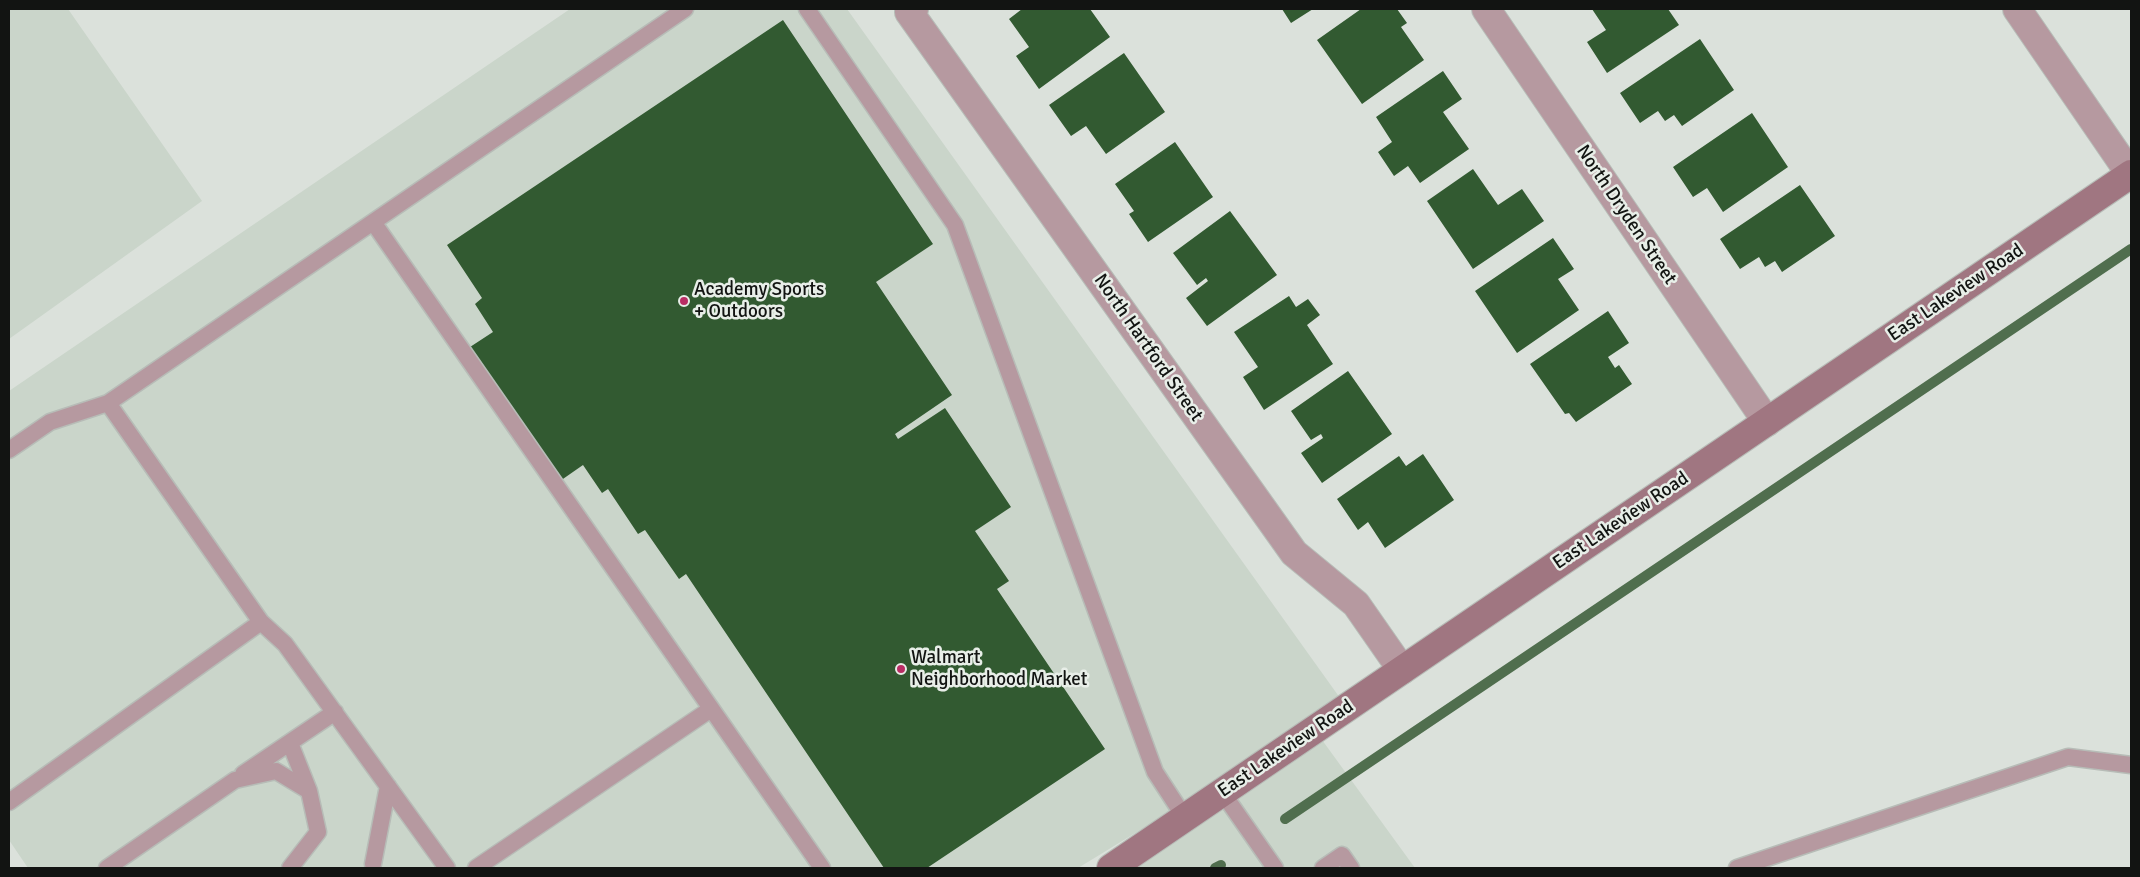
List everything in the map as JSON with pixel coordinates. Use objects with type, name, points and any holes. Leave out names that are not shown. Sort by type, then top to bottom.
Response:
[{"type":"street","name":"North Dryden Street","points":[[1486,9],[1766,422]]},
{"type":"street","points":[[2016,9],[2131,174]]},
{"type":"street","name":"North Hartford Street","points":[[911,10],[1294,553],[1356,604],[1402,670]]},
{"type":"street","name":"East Lakeview Road","points":[[1111,868],[2131,174]]},
{"type":"lane","points":[[9,450],[50,422],[108,403],[685,9]]},
{"type":"lane","points":[[808,9],[955,225],[1155,772],[1185,818]]},
{"type":"lane","points":[[373,222],[822,868]]},
{"type":"lane","points":[[108,403],[262,622],[285,644],[447,868]]},
{"type":"lane","points":[[9,802],[262,622]]},
{"type":"lane","points":[[476,868],[711,709]]},
{"type":"lane","points":[[106,868],[335,712]]},
{"type":"lane","points":[[290,743],[309,791],[318,832],[290,868]]},
{"type":"lane","points":[[1736,868],[2068,757],[2131,765]]},
{"type":"lane","points":[[235,780],[276,771],[309,791]]},
{"type":"lane","points":[[373,864],[388,786]]},
{"type":"lane","points":[[1222,792],[1275,868]]},
{"type":"lane","points":[[1323,868],[1342,855],[1351,868]]},
{"type":"shaded area","points":[[9,9],[68,9],[202,201],[9,339]]},
{"type":"shaded area","points":[[570,9],[847,9],[1345,705],[1078,868],[28,868],[9,840],[9,391]]},
{"type":"shaded area","points":[[1317,733],[1415,868],[1122,868]]},
{"type":"building","points":[[1022,9],[1090,9],[1110,37],[1039,89],[1016,56],[1029,47],[1009,19]]},
{"type":"building","points":[[1282,9],[1313,9],[1291,23]]},
{"type":"building","points":[[1361,9],[1397,9],[1407,23],[1401,27],[1424,60],[1362,104],[1317,40]]},
{"type":"building","points":[[1592,9],[1668,9],[1679,25],[1607,73],[1587,42],[1606,30]]},
{"type":"building","name":"Academy Sports + Outdoors","points":[[783,20],[933,244],[876,282],[952,395],[895,434],[898,439],[945,408],[1011,507],[975,531],[1009,581],[997,589],[1105,749],[927,868],[884,868],[686,574],[679,579],[645,530],[638,534],[608,489],[602,493],[583,465],[560,481],[470,347],[493,332],[475,304],[482,298],[447,245]]},
{"type":"building","points":[[1700,39],[1734,90],[1682,126],[1674,115],[1665,121],[1658,111],[1640,123],[1620,93]]},
{"type":"building","points":[[1124,53],[1165,112],[1106,154],[1086,126],[1071,136],[1049,105]]},
{"type":"building","points":[[1443,71],[1462,99],[1443,112],[1469,149],[1420,183],[1408,166],[1394,176],[1378,152],[1392,142],[1376,117]]},
{"type":"building","points":[[1752,113],[1788,167],[1723,212],[1707,188],[1693,197],[1673,167]]},
{"type":"building","points":[[1175,142],[1213,197],[1148,242],[1129,214],[1134,211],[1115,184]]},
{"type":"building","points":[[1473,169],[1498,205],[1522,189],[1544,221],[1473,269],[1427,201]]},
{"type":"building","points":[[1800,185],[1835,236],[1782,272],[1775,261],[1765,267],[1759,257],[1740,269],[1720,239]]},
{"type":"building","points":[[1230,211],[1277,275],[1207,326],[1186,298],[1208,281],[1206,278],[1197,285],[1173,253]]},
{"type":"building","points":[[1553,238],[1574,269],[1558,279],[1579,310],[1517,353],[1475,291]]},
{"type":"building","points":[[1289,296],[1296,307],[1308,299],[1320,315],[1307,325],[1333,364],[1264,410],[1243,377],[1258,367],[1234,332]]},
{"type":"building","points":[[1608,311],[1629,343],[1608,357],[1615,368],[1619,365],[1632,384],[1576,422],[1569,413],[1565,414],[1530,364]]},
{"type":"building","points":[[1348,371],[1392,434],[1322,483],[1301,453],[1323,438],[1321,434],[1311,440],[1291,411]]},
{"type":"building","points":[[1423,454],[1454,500],[1385,548],[1368,522],[1358,530],[1337,499],[1399,456],[1406,466]]},
{"type":"waterway","points":[[1285,819],[2131,249]]},
{"type":"waterway","points":[[1215,868],[1221,865]]},
{"type":"place","name":"Academy Sports + Outdoors","points":[[684,301]]},
{"type":"place","name":"Walmart Neighborhood Market","points":[[901,669]]}]
